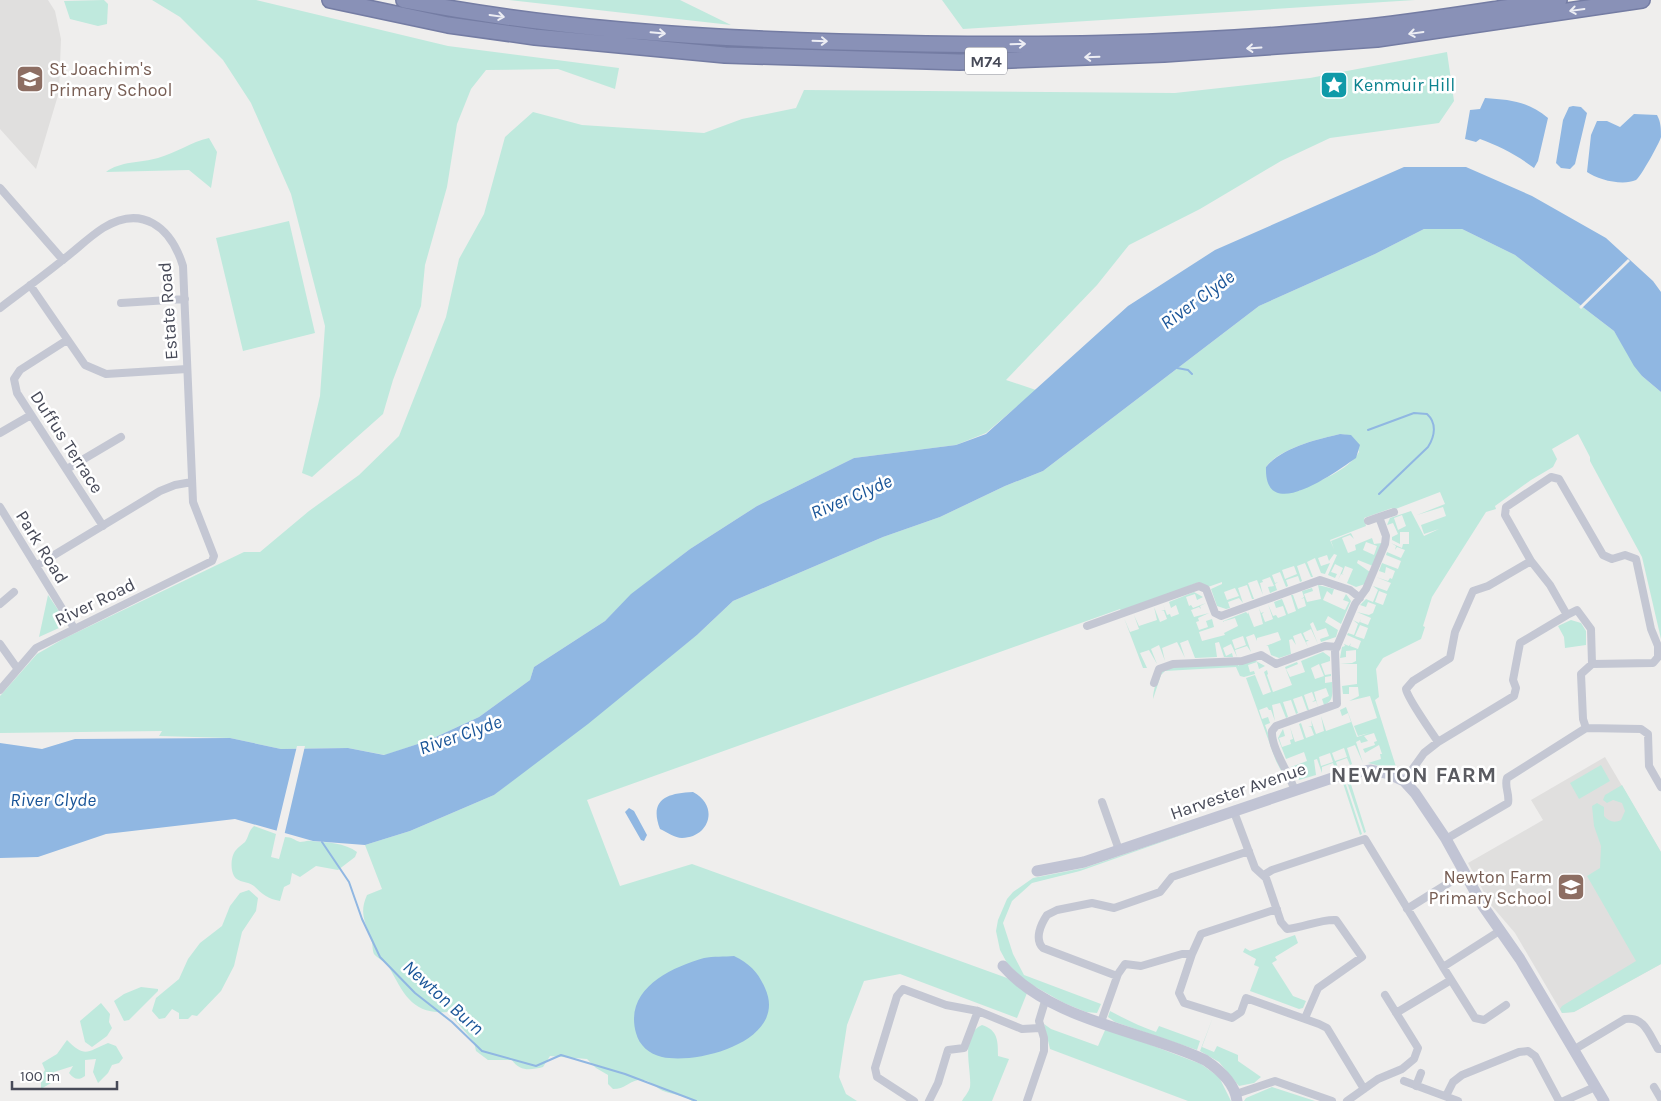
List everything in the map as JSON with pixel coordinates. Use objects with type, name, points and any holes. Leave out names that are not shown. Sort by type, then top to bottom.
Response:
[{"type":"highway","name":"M74","points":[[330,0],[448,25],[544,38],[725,55],[960,62],[1164,54],[1377,39],[1642,0]]},
{"type":"highway","name":"M74","points":[[404,0],[536,22],[726,39],[960,45],[1163,42],[1348,28],[1559,0]]},
{"type":"highway","points":[[416,0],[448,8]]},
{"type":"street","points":[[0,188],[63,260]]},
{"type":"street","name":"Estate Road","points":[[0,308],[105,227],[128,218],[147,220],[164,230],[177,246],[183,266],[193,502],[214,556]]},
{"type":"street","points":[[30,286],[85,365],[106,374],[187,369]]},
{"type":"street","points":[[121,303],[185,299]]},
{"type":"street","name":"Duffus Terrace","points":[[67,340],[20,370],[14,379],[17,393],[102,526]]},
{"type":"street","points":[[0,433],[31,415]]},
{"type":"street","points":[[67,469],[120,437]]},
{"type":"street","points":[[1567,615],[1550,585],[1531,562],[1505,515],[1506,507],[1551,477],[1559,479],[1603,555],[1612,559],[1625,554],[1636,560],[1651,630],[1658,646],[1658,657],[1653,663],[1592,664],[1581,674],[1586,728]]},
{"type":"street","points":[[36,566],[160,491],[175,485],[192,482]]},
{"type":"street","name":"Park Road","points":[[0,507],[2,516],[36,566],[74,628]]},
{"type":"street","points":[[1368,521],[1394,512]]},
{"type":"street","points":[[1295,791],[1289,772],[1280,760],[1272,731],[1276,726],[1337,704],[1335,656],[1337,647],[1355,604],[1366,589],[1386,542],[1379,517]]},
{"type":"street","name":"River Road","points":[[0,690],[36,648],[212,561],[214,556]]},
{"type":"street","points":[[1438,742],[1422,714],[1406,694],[1406,689],[1413,681],[1450,658],[1455,632],[1473,591],[1488,586],[1531,562]]},
{"type":"street","points":[[1087,626],[1199,586],[1206,590],[1215,613],[1221,616],[1320,580],[1350,590],[1360,598]]},
{"type":"street","points":[[0,604],[14,592]]},
{"type":"street","points":[[1592,664],[1591,629],[1577,610],[1520,643],[1513,680],[1516,688],[1514,696],[1438,742],[1424,754],[1404,780],[1416,793],[1446,839],[1483,906],[1502,930],[1549,1011],[1575,1049],[1604,1101]]},
{"type":"street","points":[[0,644],[17,668]]},
{"type":"street","points":[[1154,683],[1159,669],[1170,664],[1238,662],[1261,655],[1276,664],[1325,646],[1337,647]]},
{"type":"street","points":[[1446,839],[1508,803],[1510,797],[1505,784],[1507,778],[1586,728],[1641,729],[1648,734],[1649,766],[1661,787]]},
{"type":"street","name":"Harvester Avenue","points":[[1037,871],[1084,862],[1360,770],[1389,774],[1404,780]]},
{"type":"street","points":[[1102,802],[1119,850]]},
{"type":"street","points":[[1234,812],[1256,870],[1264,875],[1281,922],[1287,929],[1297,928],[1325,919],[1336,920],[1362,957],[1318,988],[1305,1018]]},
{"type":"street","points":[[1264,875],[1272,870],[1365,840],[1475,1018],[1484,1020],[1506,1005]]},
{"type":"street","points":[[1117,976],[1043,948],[1038,937],[1047,915],[1057,910],[1092,903],[1114,908],[1160,892],[1172,877],[1249,851]]},
{"type":"street","points":[[1407,909],[1455,879]]},
{"type":"street","points":[[1277,909],[1201,934],[1179,993],[1184,1003],[1232,1018],[1241,1012],[1246,998],[1305,1018],[1327,1028],[1364,1089]]},
{"type":"street","points":[[1443,966],[1502,930]]},
{"type":"street","points":[[1101,1022],[1122,966],[1127,964],[1141,966],[1182,954],[1192,954]]},
{"type":"street","points":[[1003,966],[1021,984],[1070,1010],[1206,1060],[1220,1070],[1237,1098],[1275,1081],[1332,1101]]},
{"type":"street","points":[[1396,1013],[1451,980]]},
{"type":"street","points":[[914,1101],[877,1076],[875,1068],[900,992],[907,990],[946,1005],[978,1011],[1022,1029],[1040,1028]]},
{"type":"street","points":[[1347,1101],[1378,1079],[1402,1069],[1414,1060],[1418,1048],[1385,995]]},
{"type":"street","points":[[1027,1101],[1044,1050],[1044,1038],[1040,1028],[1039,1016],[1046,998]]},
{"type":"street","points":[[929,1101],[938,1083],[948,1050],[964,1048],[978,1011]]},
{"type":"street","points":[[1575,1049],[1625,1019],[1634,1018],[1641,1021],[1658,1048],[1661,1049]]},
{"type":"street","points":[[1446,1096],[1453,1082],[1462,1075],[1519,1052],[1528,1051],[1535,1056],[1559,1101]]},
{"type":"street","points":[[1416,1086],[1421,1073]]},
{"type":"street","points":[[1404,1081],[1458,1101]]},
{"type":"street","points":[[1564,1101],[1595,1087]]},
{"type":"street","points":[[1654,1087],[1661,1098]]},
{"type":"shaded area","name":"St Joachim's Primary School","points":[[0,0],[48,0],[55,11],[61,39],[59,92],[36,169],[0,129]]},
{"type":"shaded area","name":"Newton Farm Primary School","points":[[1605,757],[1661,852],[1661,964],[1574,1012],[1562,1013],[1515,933],[1491,905],[1468,863],[1543,820],[1531,800]]},
{"type":"green space","points":[[104,0],[108,4],[107,24],[98,26],[70,19],[64,1]]},
{"type":"green space","points":[[152,0],[256,0],[448,46],[619,68],[615,89],[558,69],[486,70],[471,89],[457,124],[447,187],[425,265],[421,306],[393,380],[383,414],[312,477],[302,473],[320,396],[325,326],[291,194],[251,103],[223,60],[180,17]]},
{"type":"green space","points":[[509,0],[680,0],[731,25]]},
{"type":"green space","points":[[942,0],[1415,0],[963,29]]},
{"type":"green space","points":[[1447,52],[1454,101],[1439,123],[1330,138],[1281,161],[1200,209],[1129,245],[1097,285],[1006,380],[1036,390],[986,433],[956,445],[854,458],[757,506],[690,549],[632,594],[605,621],[534,667],[530,680],[479,717],[427,741],[385,755],[348,748],[281,749],[230,738],[159,736],[162,731],[0,733],[0,696],[37,654],[65,638],[244,552],[260,552],[309,511],[359,475],[399,436],[446,317],[459,259],[484,214],[505,137],[533,112],[582,125],[704,133],[742,119],[796,108],[804,90],[1175,93],[1310,78]]},
{"type":"green space","points":[[209,138],[217,152],[211,188],[189,170],[106,172],[124,164],[165,156]]},
{"type":"green space","points":[[289,221],[315,333],[243,351],[216,238]]},
{"type":"green space","points":[[1424,229],[1462,229],[1515,255],[1614,331],[1642,376],[1661,392],[1661,639],[1642,557],[1590,461],[1590,457],[1578,434],[1552,449],[1557,459],[1553,467],[1495,506],[1496,509],[1486,512],[1432,597],[1421,639],[1383,658],[1376,669],[1379,697],[1375,700],[1397,770],[1368,763],[1381,759],[1380,754],[1382,754],[1379,745],[1365,753],[1363,749],[1375,745],[1374,742],[1377,741],[1374,733],[1364,736],[1368,741],[1361,743],[1360,740],[1356,742],[1363,763],[1355,745],[1347,748],[1352,764],[1350,765],[1347,758],[1336,762],[1338,768],[1335,769],[1333,763],[1322,767],[1322,773],[1317,759],[1314,760],[1316,775],[1299,780],[1291,767],[1307,761],[1304,752],[1286,759],[1278,738],[1283,729],[1285,736],[1279,738],[1282,747],[1291,744],[1290,740],[1293,739],[1290,727],[1295,742],[1304,739],[1299,724],[1301,723],[1306,738],[1314,735],[1311,727],[1308,727],[1312,726],[1311,720],[1316,734],[1324,731],[1321,716],[1326,731],[1351,722],[1348,713],[1342,716],[1340,710],[1346,707],[1357,737],[1369,733],[1358,736],[1354,726],[1377,718],[1370,696],[1349,701],[1359,696],[1358,687],[1349,687],[1349,694],[1343,694],[1342,686],[1357,684],[1357,664],[1340,664],[1356,661],[1356,650],[1346,651],[1346,657],[1340,658],[1342,647],[1345,646],[1344,644],[1349,646],[1351,643],[1350,646],[1358,649],[1361,641],[1347,635],[1348,633],[1354,635],[1358,624],[1353,620],[1359,623],[1361,619],[1360,622],[1368,625],[1371,618],[1357,612],[1369,615],[1373,613],[1376,605],[1368,602],[1366,607],[1360,605],[1366,599],[1373,602],[1378,590],[1373,586],[1387,591],[1391,583],[1376,577],[1388,581],[1390,578],[1392,579],[1395,571],[1386,567],[1385,573],[1379,571],[1382,563],[1398,569],[1401,561],[1386,555],[1387,552],[1401,558],[1405,550],[1397,547],[1395,550],[1396,546],[1391,543],[1402,548],[1403,544],[1409,544],[1409,532],[1400,532],[1400,544],[1392,540],[1392,537],[1398,534],[1393,523],[1387,525],[1390,518],[1411,511],[1424,536],[1439,529],[1424,534],[1421,525],[1446,516],[1443,507],[1417,515],[1445,504],[1440,492],[1393,510],[1392,508],[1364,518],[1366,526],[1330,540],[1334,549],[1331,541],[1351,533],[1354,539],[1350,535],[1342,538],[1348,553],[1356,550],[1355,545],[1372,538],[1374,544],[1382,543],[1373,566],[1358,560],[1357,563],[1370,572],[1365,584],[1356,587],[1347,583],[1353,569],[1345,566],[1342,574],[1344,575],[1341,574],[1338,580],[1343,568],[1335,564],[1331,572],[1337,574],[1335,578],[1328,575],[1337,555],[1334,554],[1329,561],[1327,555],[1318,558],[1321,566],[1330,563],[1325,574],[1321,573],[1315,558],[1307,562],[1313,577],[1311,577],[1305,563],[1297,566],[1302,581],[1300,582],[1298,576],[1286,580],[1288,586],[1286,587],[1280,572],[1272,575],[1275,583],[1278,582],[1275,584],[1277,590],[1270,593],[1268,587],[1274,586],[1270,577],[1262,580],[1263,582],[1260,583],[1263,595],[1257,580],[1248,583],[1254,599],[1252,599],[1247,585],[1238,588],[1243,603],[1239,598],[1228,602],[1230,608],[1226,609],[1217,606],[1211,589],[1222,584],[1222,582],[1208,587],[1199,582],[1122,612],[1120,609],[587,800],[620,886],[692,864],[1007,978],[1027,993],[1017,1018],[900,974],[864,981],[847,1025],[839,1077],[846,1094],[857,1101],[692,1101],[683,1096],[662,1091],[650,1082],[642,1080],[613,1089],[608,1084],[608,1075],[596,1068],[587,1059],[550,1056],[543,1067],[530,1069],[519,1067],[512,1060],[488,1060],[476,1051],[474,1042],[448,1012],[426,1010],[411,1001],[399,986],[386,963],[374,954],[363,907],[367,895],[382,889],[365,845],[410,831],[494,795],[697,635],[733,601],[883,537],[940,517],[1005,486],[1043,471],[1259,306],[1375,254]],"holes":[[[1340,434],[1348,435],[1354,438],[1359,452],[1348,465],[1299,491],[1266,467],[1280,455],[1300,445]],[[1402,515],[1406,526],[1398,530],[1394,518]],[[1366,542],[1377,546],[1374,555],[1363,550]],[[1294,566],[1297,574],[1285,579],[1282,570]],[[1235,588],[1239,596],[1227,600],[1224,592]],[[1379,591],[1387,594],[1383,605],[1375,602]],[[1360,625],[1368,628],[1364,639],[1355,636]],[[1344,748],[1347,757],[1335,761],[1332,753]],[[1330,753],[1333,762],[1321,766],[1319,757]]]},
{"type":"green space","points":[[1318,585],[1334,589],[1332,595],[1327,591],[1323,600],[1345,610],[1349,602],[1343,600],[1346,594],[1351,601],[1341,624],[1328,616],[1325,622],[1338,630],[1336,637],[1321,642],[1320,639],[1329,636],[1326,628],[1317,631],[1313,622],[1310,624],[1318,644],[1311,629],[1303,633],[1306,640],[1309,640],[1306,642],[1308,647],[1301,633],[1293,636],[1296,645],[1292,639],[1289,640],[1291,654],[1279,658],[1271,655],[1268,646],[1266,646],[1281,640],[1278,632],[1257,638],[1257,641],[1254,634],[1246,637],[1251,652],[1247,646],[1235,650],[1237,657],[1231,644],[1223,648],[1226,656],[1232,653],[1233,657],[1224,657],[1219,642],[1215,643],[1217,657],[1195,658],[1188,640],[1180,643],[1185,658],[1177,642],[1162,648],[1165,661],[1159,645],[1151,649],[1157,664],[1149,650],[1140,653],[1147,668],[1143,668],[1124,618],[1130,632],[1139,629],[1134,615],[1139,626],[1157,620],[1154,607],[1160,622],[1167,619],[1164,611],[1161,611],[1165,610],[1163,604],[1167,615],[1170,614],[1171,617],[1179,614],[1176,605],[1171,608],[1169,602],[1194,592],[1203,597],[1197,600],[1195,594],[1186,597],[1189,606],[1191,605],[1193,608],[1206,603],[1200,606],[1201,609],[1199,607],[1191,610],[1194,617],[1209,613],[1198,618],[1199,621],[1196,622],[1199,630],[1208,627],[1206,621],[1212,619],[1214,627],[1199,632],[1202,641],[1225,635],[1224,633],[1238,626],[1235,618],[1221,622],[1246,612],[1248,614],[1248,612],[1254,627],[1263,624],[1259,608],[1261,613],[1264,612],[1262,614],[1265,622],[1273,619],[1268,604],[1273,616],[1276,615],[1278,618],[1286,615],[1283,606],[1276,608],[1274,602],[1282,599],[1288,614],[1296,611],[1291,595],[1293,595],[1298,609],[1306,606],[1304,598],[1301,599],[1304,597],[1302,591],[1312,588],[1313,591],[1304,594],[1307,602],[1321,599]],"holes":[[[1243,636],[1246,645],[1235,649],[1232,640]]]},
{"type":"green space","points":[[48,595],[63,617],[59,628],[39,637]]},
{"type":"green space","points":[[1571,620],[1581,623],[1586,631],[1586,645],[1565,648],[1564,637],[1558,626]]},
{"type":"green space","points":[[1323,652],[1330,657],[1330,661],[1321,664],[1325,675],[1331,674],[1331,676],[1325,677],[1325,683],[1332,682],[1330,701],[1324,705],[1322,699],[1329,696],[1326,688],[1314,692],[1318,707],[1316,701],[1312,702],[1315,700],[1312,692],[1304,695],[1309,710],[1307,710],[1302,696],[1293,699],[1298,713],[1296,714],[1291,700],[1283,702],[1288,717],[1286,718],[1280,703],[1272,705],[1275,721],[1271,710],[1267,707],[1259,710],[1262,719],[1268,717],[1270,723],[1265,725],[1278,760],[1288,779],[1286,780],[1276,761],[1246,678],[1255,675],[1263,695],[1271,692],[1264,672],[1267,670],[1273,692],[1292,685],[1285,667],[1297,662],[1298,664],[1286,669],[1290,677],[1305,672],[1301,661]],"holes":[[[1319,664],[1324,676],[1315,679],[1311,668]]]},
{"type":"green space","points":[[1254,660],[1265,666],[1259,669],[1257,662],[1248,665],[1250,672],[1254,671],[1255,674],[1244,677],[1240,676],[1236,667],[1165,671],[1161,675],[1153,699],[1157,679],[1164,670],[1169,668],[1199,665],[1237,664],[1239,666],[1239,664]]},
{"type":"green space","points":[[1601,765],[1610,781],[1579,799],[1570,783]]},
{"type":"green space","points":[[1349,778],[1366,832],[1364,833],[1346,779]]},
{"type":"green space","points":[[1344,779],[1362,834],[1360,835],[1342,780]]},
{"type":"green space","points":[[1622,785],[1661,852],[1661,964],[1574,1012],[1562,1013],[1560,1009],[1562,1006],[1636,961],[1587,876],[1600,868],[1601,846],[1594,826],[1592,806],[1597,803],[1604,807],[1604,816],[1610,821],[1621,820],[1625,811],[1622,803],[1613,800],[1607,803],[1603,800],[1605,795]]},
{"type":"green space","points":[[1227,819],[1080,871],[1032,883],[1012,901],[1003,923],[1013,954],[1024,975],[1101,1004],[1097,1013],[1086,1012],[1064,1003],[1025,981],[1007,963],[1000,950],[996,931],[998,920],[1007,899],[1013,892],[1033,878],[1084,868]]},
{"type":"green space","points":[[254,826],[276,834],[271,857],[279,859],[285,837],[300,842],[310,841],[335,844],[357,852],[355,857],[338,870],[316,866],[300,877],[292,873],[290,884],[284,887],[280,901],[272,899],[252,884],[238,880],[232,870],[234,852],[245,842]]},
{"type":"green space","points":[[249,890],[258,898],[256,911],[242,932],[234,966],[221,991],[197,1016],[192,1015],[188,1019],[179,1019],[179,1013],[172,1009],[165,1018],[159,1019],[152,1011],[156,998],[179,979],[188,959],[200,943],[222,926],[230,906],[240,893]]},
{"type":"green space","points":[[1295,935],[1298,943],[1275,957],[1277,960],[1272,963],[1293,996],[1306,1001],[1303,1008],[1299,1009],[1250,991],[1259,967],[1254,965],[1256,959],[1243,952],[1245,948],[1250,951]]},
{"type":"green space","points":[[141,987],[158,989],[158,991],[129,1020],[124,1021],[114,1001],[124,994]]},
{"type":"green space","points":[[101,1003],[110,1014],[109,1022],[112,1028],[107,1036],[92,1047],[85,1042],[80,1021]]},
{"type":"green space","points":[[1110,1011],[1156,1032],[1159,1026],[1200,1041],[1197,1050],[1115,1022],[1108,1017]]},
{"type":"green space","points":[[1213,1017],[1202,1047],[1214,1052],[1217,1046],[1238,1055],[1238,1061],[1261,1077],[1254,1083],[1239,1086],[1219,1062],[1200,1051]]},
{"type":"green space","points":[[1044,1024],[1051,1029],[1098,1046],[1106,1028],[1201,1064],[1219,1077],[1231,1101],[1188,1101],[1050,1049]]},
{"type":"green space","points":[[982,1025],[994,1033],[997,1041],[998,1056],[1009,1059],[992,1101],[962,1101],[970,1087],[968,1053],[971,1036]]},
{"type":"green space","points":[[67,1040],[73,1046],[86,1052],[108,1043],[116,1046],[123,1058],[119,1063],[112,1065],[108,1073],[98,1083],[93,1072],[96,1059],[85,1060],[85,1076],[83,1078],[76,1079],[69,1073],[73,1066],[54,1072],[56,1080],[41,1089],[41,1077],[45,1070],[42,1063],[57,1054]]},
{"type":"green space","points":[[1272,1087],[1315,1101],[1244,1101],[1246,1098]]},
{"type":"water","points":[[1485,98],[1519,102],[1541,112],[1548,118],[1538,161],[1534,168],[1514,155],[1480,139],[1476,142],[1465,139],[1470,110],[1480,109]]},
{"type":"water","points":[[1569,107],[1581,107],[1587,113],[1575,164],[1570,169],[1561,168],[1556,163],[1563,120]]},
{"type":"water","points":[[1634,114],[1657,115],[1661,128],[1660,140],[1638,178],[1631,182],[1618,182],[1604,180],[1587,172],[1591,135],[1597,121],[1607,121],[1620,127]]},
{"type":"water","name":"River Clyde","points":[[1404,167],[1466,167],[1532,196],[1606,238],[1653,281],[1661,292],[1661,392],[1642,376],[1634,366],[1614,331],[1515,255],[1462,229],[1424,229],[1375,254],[1259,306],[1043,471],[1005,486],[940,517],[883,537],[733,601],[697,635],[588,724],[494,795],[410,831],[365,845],[313,841],[235,819],[106,834],[38,857],[0,858],[0,743],[42,749],[75,739],[230,738],[281,749],[348,748],[384,755],[427,741],[479,717],[530,680],[534,667],[605,621],[631,594],[690,549],[757,506],[854,458],[956,445],[986,434],[1128,306],[1215,250]]},
{"type":"water","points":[[1340,434],[1351,435],[1360,445],[1356,458],[1317,483],[1302,490],[1288,494],[1276,492],[1268,484],[1266,467],[1273,460],[1300,445]]},
{"type":"water","points":[[693,792],[701,798],[709,813],[708,820],[699,833],[691,837],[679,838],[660,829],[657,811],[658,805],[662,800],[675,794]]},
{"type":"water","points":[[629,808],[634,811],[647,835],[644,841],[641,840],[625,812]]},
{"type":"water","points":[[734,956],[753,969],[765,988],[769,1006],[764,1022],[753,1035],[736,1045],[697,1057],[662,1057],[653,1054],[645,1048],[637,1037],[634,1018],[637,1005],[643,993],[652,983],[691,962],[708,957]]},
{"type":"pier","points":[[1628,259],[1630,261],[1581,309],[1579,307]]},
{"type":"pier","points":[[297,746],[305,746],[284,836],[276,833]]},
{"type":"waterway","points":[[1177,368],[1188,370],[1192,374]]},
{"type":"waterway","points":[[1368,430],[1414,413],[1427,414],[1434,425],[1428,447],[1379,494]]},
{"type":"waterway","name":"Newton Burn","points":[[322,842],[349,882],[362,919],[380,957],[415,993],[452,1022],[482,1051],[536,1066],[561,1055],[625,1074],[696,1101]]},
{"type":"place","name":"St Joachim's Primary School","points":[[30,79]]},
{"type":"place","name":"Kenmuir Hill","points":[[1334,85]]},
{"type":"place","name":"Newton Farm Primary School","points":[[1571,887]]},
{"type":"district","name":"NEWTON FARM","points":[[1414,774]]}]
